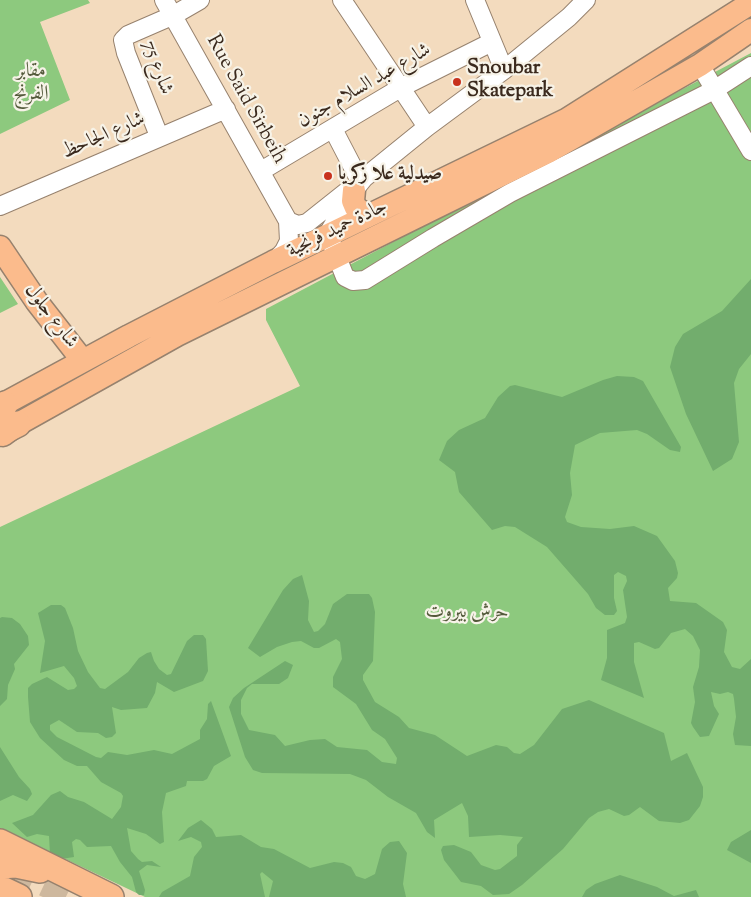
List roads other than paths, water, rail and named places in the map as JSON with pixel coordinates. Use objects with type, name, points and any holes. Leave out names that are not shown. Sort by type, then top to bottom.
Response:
[{"type":"highway","points":[[0,842],[68,874],[111,897]]},
{"type":"highway","points":[[0,866],[16,866],[68,874]]},
{"type":"highway","points":[[0,888],[19,897]]},
{"type":"main road","name":"جادة حميد فرنجية","points":[[4,419],[83,361],[273,262],[332,245],[368,216],[566,120],[751,3]]},
{"type":"main road","name":"جادة حميد فرنجية","points":[[4,419],[177,335],[332,245],[548,152],[700,65],[751,30]]},
{"type":"main road","points":[[359,183],[353,201],[356,208],[368,216]]},
{"type":"main road","name":"شارع جلول","points":[[0,247],[37,302],[83,361]]},
{"type":"street","points":[[169,7],[200,0]]},
{"type":"street","points":[[342,0],[427,127]]},
{"type":"street","points":[[475,0],[504,70]]},
{"type":"street","points":[[273,262],[287,247],[290,236],[288,221],[298,225],[307,222],[359,183],[427,127],[504,70],[569,17],[586,0]]},
{"type":"street","name":"Rue Said Sirbeih","points":[[169,7],[288,221]]},
{"type":"street","name":"شارع 75","points":[[159,136],[126,53],[123,40],[169,7]]},
{"type":"street","name":"شارع عبد السلام جنون","points":[[261,172],[402,87],[492,42]]},
{"type":"street","points":[[700,65],[751,151]]},
{"type":"street","points":[[333,129],[359,183],[332,245],[345,277],[353,281],[365,280],[510,193],[714,90],[751,66]]},
{"type":"street","name":"شارع الجاحظ","points":[[0,206],[159,136],[226,109]]},
{"type":"tunnel","points":[[11,868],[72,897]]},
{"type":"place","name":"Snoubar Skatepark","points":[[457,82]]},
{"type":"place","name":"صيدلية علا زكريا","points":[[328,176]]},
{"type":"park label","name":"مقابر الفرنج","points":[[31,84]]},
{"type":"park label","name":"حرش بيروت","points":[[467,614]]}]
